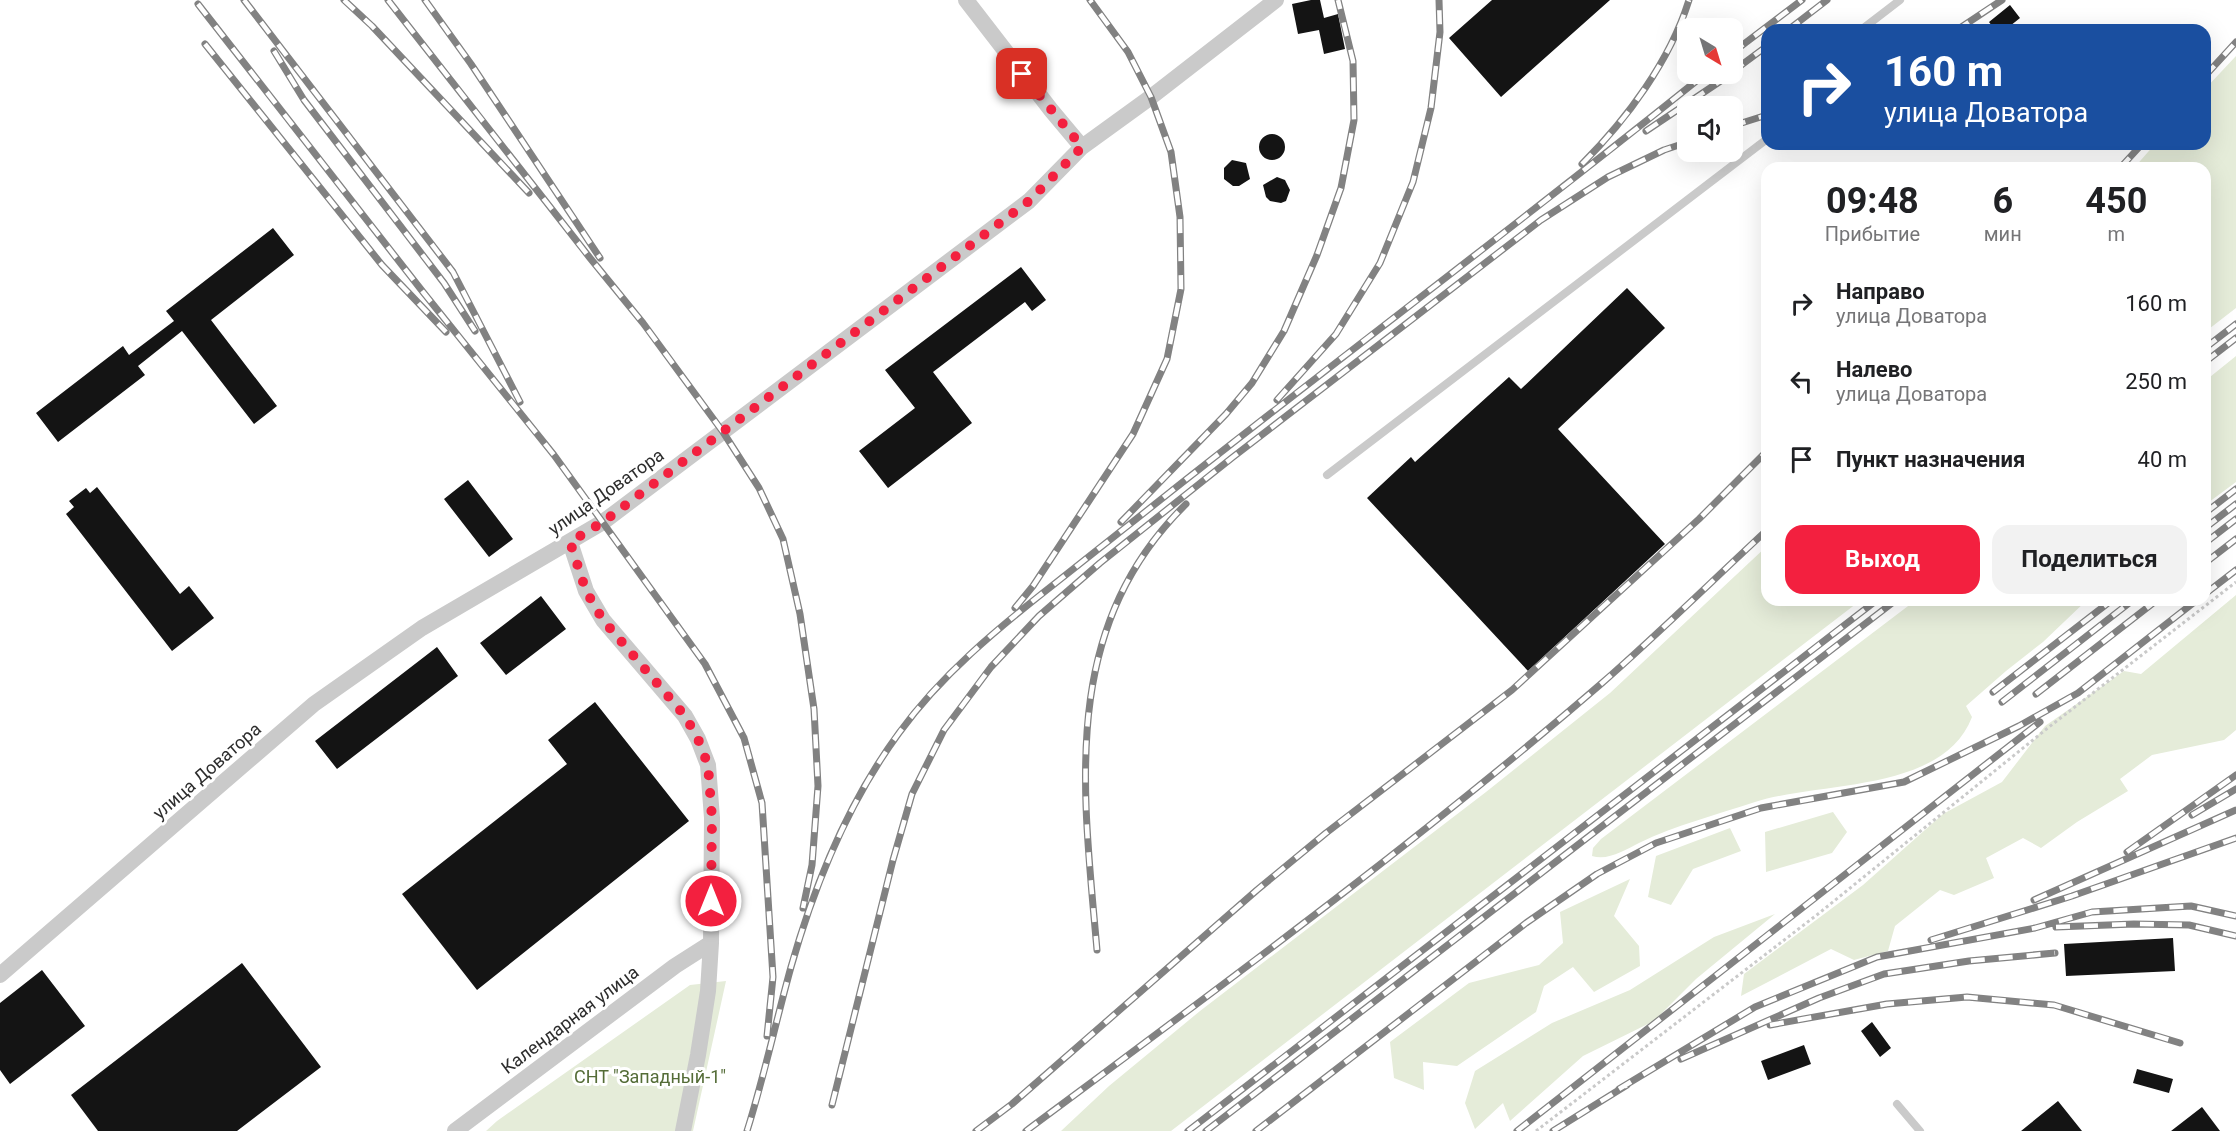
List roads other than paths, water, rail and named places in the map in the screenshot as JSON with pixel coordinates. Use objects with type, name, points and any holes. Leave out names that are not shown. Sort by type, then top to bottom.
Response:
[{"type":"street","points":[[966,0],[1051,111],[1082,147]]},
{"type":"street","name":"улица Доватора","points":[[0,975],[314,704],[422,628],[612,515],[1029,201],[1082,147],[1151,97],[1276,0]]},
{"type":"street","points":[[570,542],[586,591],[603,620],[685,716],[698,739],[708,765],[712,818],[711,943],[708,991],[683,1131]]},
{"type":"street","name":"Календарная улица","points":[[454,1131],[675,966],[711,943]]},
{"type":"lane","points":[[1869,24],[1900,0]]},
{"type":"lane","points":[[1327,476],[1761,144]]},
{"type":"lane","points":[[1897,1104],[1920,1131]]},
{"type":"railway","points":[[244,0],[453,272],[520,402]]},
{"type":"railway","points":[[344,0],[372,26],[529,193]]},
{"type":"railway","points":[[388,0],[643,323],[723,432],[759,488],[783,539],[800,614],[814,709],[818,786],[812,865],[803,908]]},
{"type":"railway","points":[[425,0],[471,64],[600,258]]},
{"type":"railway","points":[[1015,608],[1033,586],[1133,434],[1167,359],[1181,289],[1180,217],[1171,152],[1151,97],[1128,52],[1090,0]]},
{"type":"railway","points":[[1121,522],[1226,414],[1252,383],[1284,331],[1317,255],[1341,188],[1354,120],[1353,61],[1338,0]]},
{"type":"railway","points":[[1277,400],[1336,334],[1380,263],[1413,182],[1431,108],[1440,32],[1439,0]]},
{"type":"railway","points":[[1582,164],[1631,108],[1659,67],[1681,23],[1689,0]]},
{"type":"railway","points":[[1770,24],[1802,0]]},
{"type":"railway","points":[[1796,24],[1827,0]]},
{"type":"railway","points":[[1966,24],[2002,0]]},
{"type":"railway","points":[[198,4],[423,292],[554,455],[705,664],[744,738],[762,803],[773,977],[767,1036]]},
{"type":"railway","points":[[1743,45],[1761,31]]},
{"type":"railway","points":[[2211,69],[2236,42]]},
{"type":"railway","points":[[205,44],[382,265],[446,332]]},
{"type":"railway","points":[[1743,64],[1761,50]]},
{"type":"railway","points":[[274,51],[304,100],[444,283],[475,331]]},
{"type":"railway","points":[[747,1131],[800,936],[835,845],[881,759],[915,712],[951,672],[1032,602],[1236,440],[1692,84]]},
{"type":"railway","points":[[1646,131],[1716,84]]},
{"type":"railway","points":[[1743,123],[1761,117]]},
{"type":"railway","points":[[832,1105],[893,860],[912,794],[944,730],[991,667],[1039,616],[1100,563],[1233,457],[1541,220],[1608,177],[1677,146]]},
{"type":"railway","points":[[2126,162],[2136,150]]},
{"type":"railway","points":[[2211,343],[2236,324]]},
{"type":"railway","points":[[2211,357],[2236,338]]},
{"type":"railway","points":[[976,1131],[1012,1104],[1257,890],[1326,833],[1512,690],[1699,519],[1761,457]]},
{"type":"railway","points":[[2211,508],[2236,489]]},
{"type":"railway","points":[[1097,950],[1087,830],[1086,771],[1089,714],[1098,658],[1117,604],[1145,552],[1186,504]]},
{"type":"railway","points":[[2211,523],[2236,504]]},
{"type":"railway","points":[[2211,538],[2236,519]]},
{"type":"railway","points":[[1026,1131],[1318,912],[1462,800],[1602,683],[1761,536]]},
{"type":"railway","points":[[2211,558],[2236,539]]},
{"type":"railway","points":[[2211,589],[2236,570]]},
{"type":"railway","points":[[1188,1131],[1869,606]]},
{"type":"railway","points":[[1206,1131],[1888,606]]},
{"type":"railway","points":[[1993,692],[2104,606]]},
{"type":"railway","points":[[2002,702],[2125,606]]},
{"type":"railway","points":[[2036,694],[2149,606]]},
{"type":"railway","points":[[1256,1131],[1526,923],[1597,874],[1656,843],[1761,808],[1904,782],[2019,726],[2078,693],[2189,606]]},
{"type":"railway","points":[[1517,1131],[2040,722]]},
{"type":"railway","points":[[2127,852],[2236,775]]},
{"type":"railway","points":[[2192,815],[2236,789]]},
{"type":"railway","points":[[2034,900],[2236,810]]},
{"type":"railway","points":[[1931,940],[2072,896],[2236,838]]},
{"type":"railway","points":[[1619,1089],[1755,1007],[1877,957],[2035,928],[2092,912],[2191,906],[2236,916]]},
{"type":"railway","points":[[2056,927],[2134,924],[2189,925],[2236,936]]},
{"type":"railway","points":[[1681,1059],[1819,998],[1884,974],[1969,961],[2055,953]]},
{"type":"railway","points":[[1770,1025],[1887,1004],[1967,997],[2054,1005],[2180,1043]]},
{"type":"railway","points":[[1553,1131],[1627,1085]]},
{"type":"park label","name":"СНТ \"Западный-1\"","points":[[650,1077]]}]
